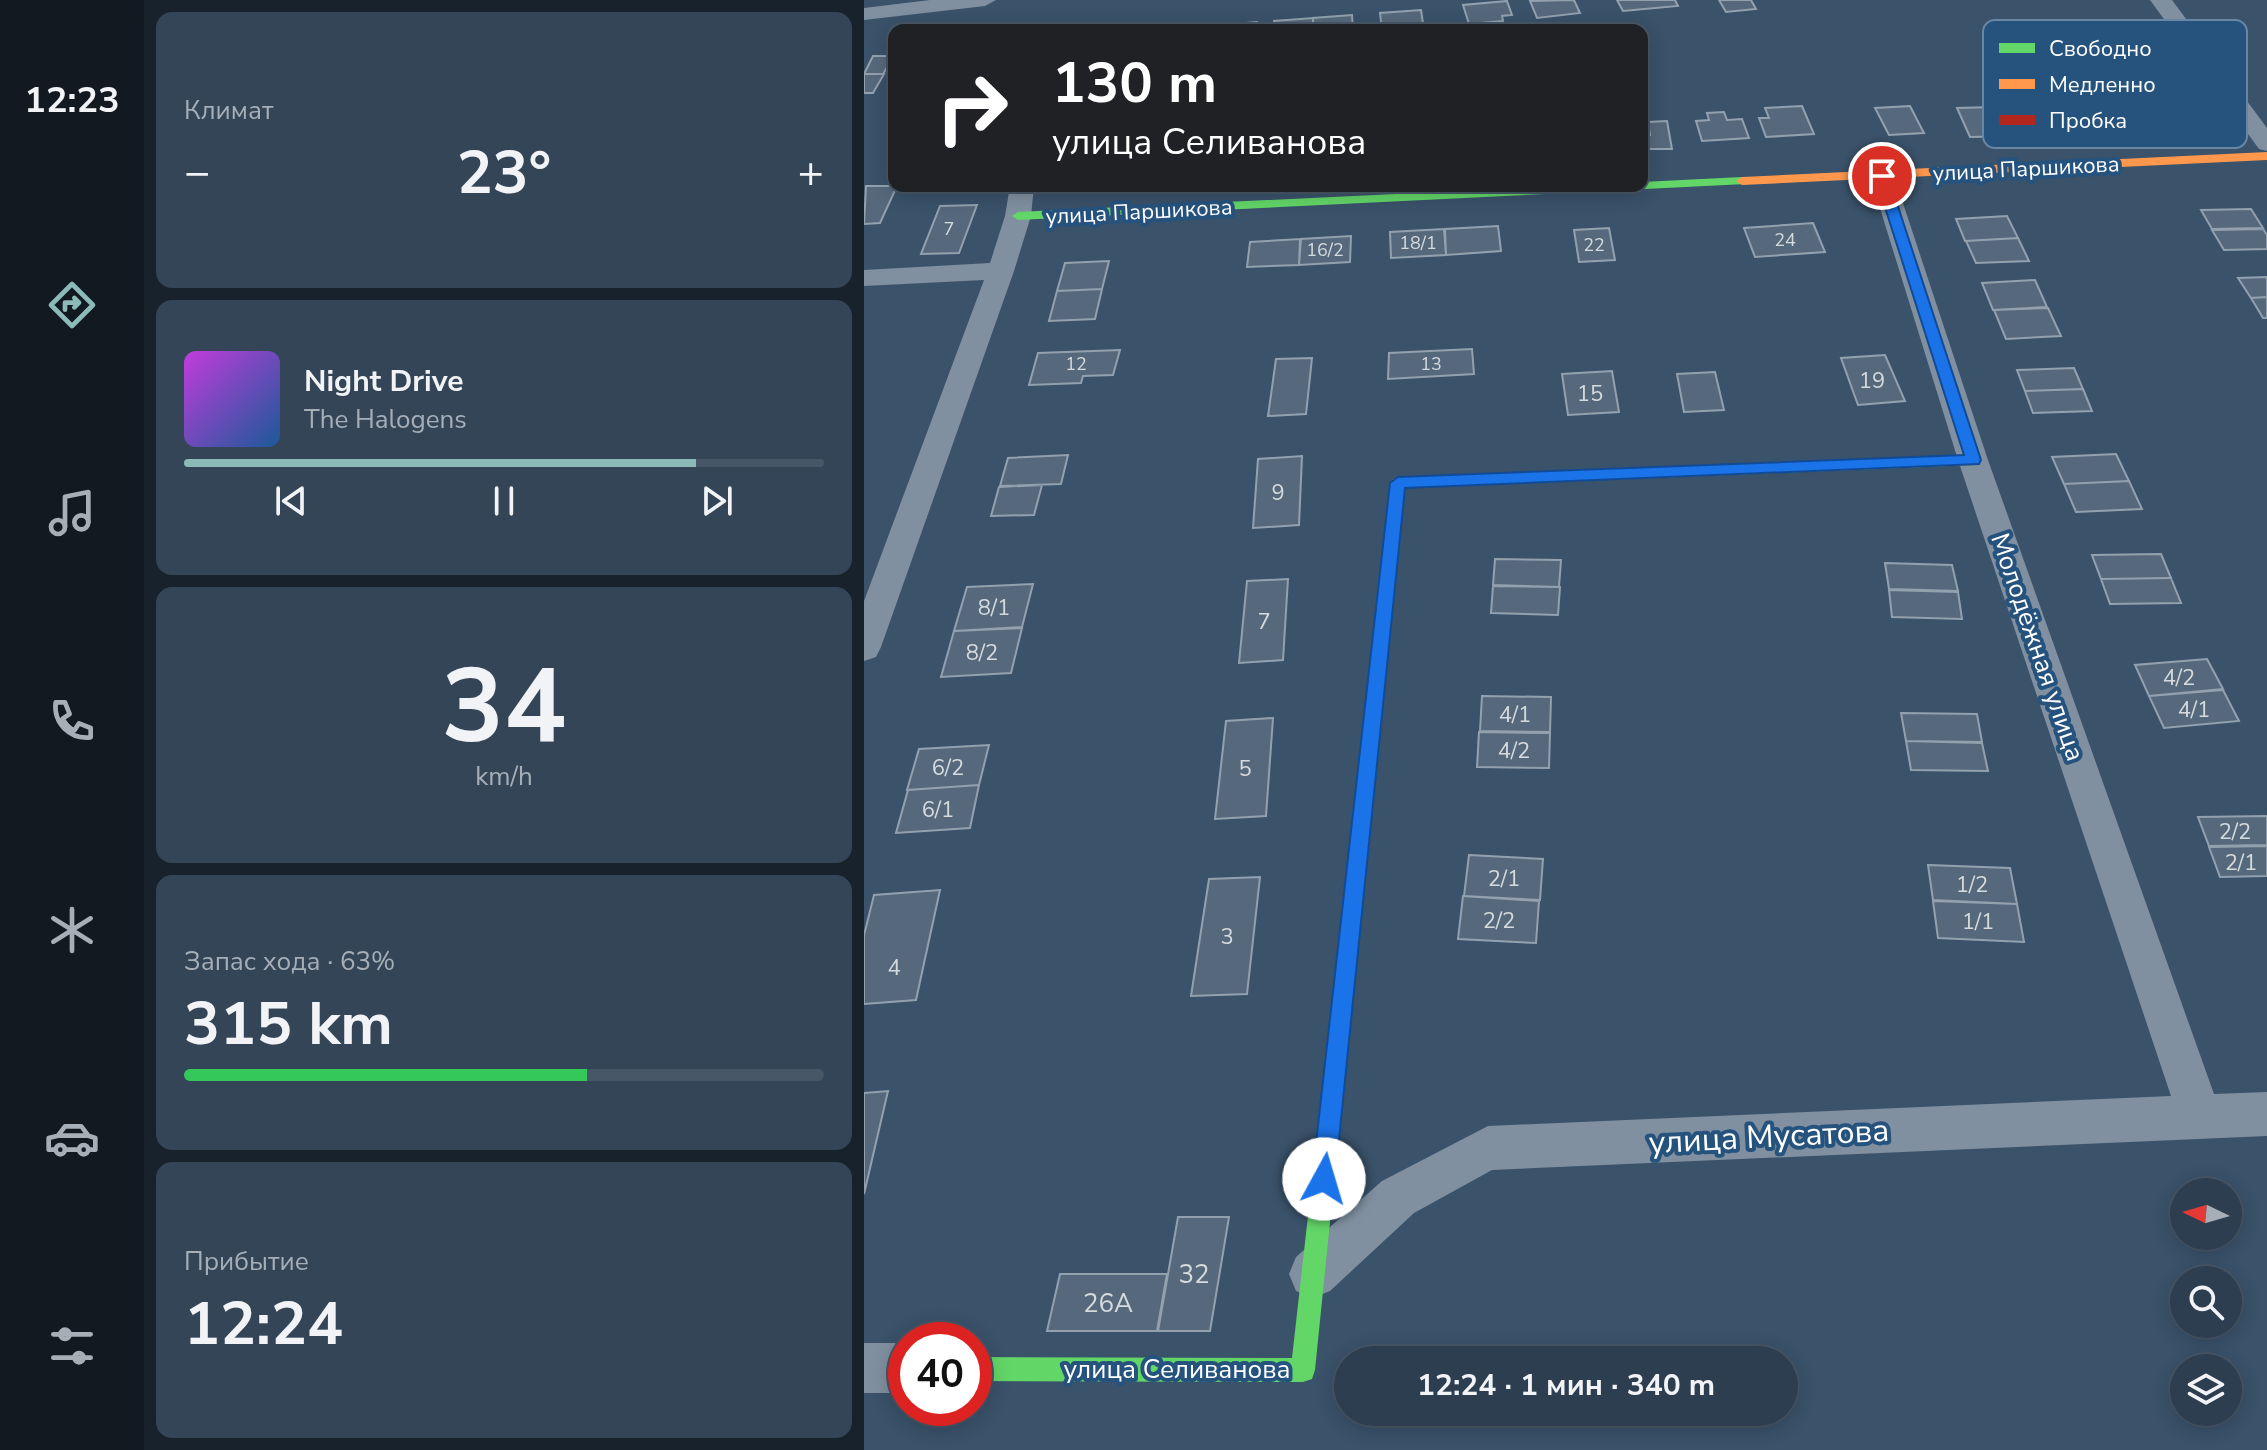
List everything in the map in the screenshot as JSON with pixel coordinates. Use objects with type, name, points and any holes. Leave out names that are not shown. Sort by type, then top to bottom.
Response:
[{"type":"street","points":[[864,14],[975,0]]},
{"type":"street","points":[[2161,0],[2176,20]]},
{"type":"street","points":[[2247,117],[2267,144]]},
{"type":"street","name":"улица Паршикова","points":[[1648,187],[2267,156]]},
{"type":"street","name":"Молодёжная улица","points":[[1882,176],[1973,460],[2200,1117]]},
{"type":"street","name":"улица Паршикова","points":[[864,647],[1001,271],[1018,216],[1021,192]]},
{"type":"street","name":"улица Паршикова","points":[[1018,216],[1536,192]]},
{"type":"street","points":[[864,278],[1001,271]]},
{"type":"street","name":"улица Селиванова","points":[[992,1369],[1303,1370],[1398,483],[1973,460]]},
{"type":"street","name":"улица Мусатова","points":[[1313,1274],[1398,1197],[1488,1148],[2267,1114]]},
{"type":"street","points":[[864,1368],[888,1368]]},
{"type":"building","points":[[1574,0],[1580,13],[1537,18],[1530,1]]},
{"type":"building","points":[[1617,0],[1675,0],[1678,6],[1623,11]]},
{"type":"building","points":[[1719,0],[1751,0],[1756,9],[1726,12]]},
{"type":"building","points":[[1507,1],[1512,15],[1502,16],[1503,21],[1469,24],[1463,5]]},
{"type":"building","points":[[1421,10],[1423,24],[1381,24],[1380,13]]},
{"type":"building","points":[[1352,15],[1353,24],[1314,24],[1313,18]]},
{"type":"building","points":[[1313,18],[1313,24],[1274,24],[1274,21]]},
{"type":"building","points":[[873,56],[888,56],[888,66],[883,74],[864,74]]},
{"type":"building","points":[[864,74],[884,74],[873,93],[864,93]]},
{"type":"building","points":[[1802,106],[1814,134],[1766,137],[1759,118],[1769,118],[1765,108]]},
{"type":"building","points":[[1910,106],[1924,133],[1889,135],[1875,108]]},
{"type":"building","points":[[1983,107],[1983,137],[1970,137],[1957,108]]},
{"type":"building","points":[[1724,112],[1727,120],[1742,119],[1749,138],[1702,141],[1696,121],[1709,120],[1707,113]]},
{"type":"building","points":[[1667,121],[1672,149],[1648,149],[1648,122]]},
{"type":"building","points":[[866,186],[888,186],[888,192],[894,192],[880,223],[864,224]]},
{"type":"building","points":[[977,205],[959,253],[921,254],[940,206]]},
{"type":"building","points":[[2251,209],[2263,228],[2212,229],[2201,210]]},
{"type":"building","points":[[2007,216],[2018,238],[1965,241],[1956,219]]},
{"type":"building","points":[[1813,223],[1825,252],[1755,257],[1744,228]]},
{"type":"building","points":[[1498,226],[1501,251],[1446,255],[1445,229]]},
{"type":"building","points":[[1609,228],[1615,260],[1579,262],[1574,230]]},
{"type":"building","points":[[1444,229],[1446,255],[1391,258],[1390,232]]},
{"type":"building","points":[[2263,229],[2267,235],[2267,249],[2224,250],[2212,230]]},
{"type":"building","points":[[1351,236],[1350,262],[1299,265],[1301,239]]},
{"type":"building","points":[[2018,238],[2029,261],[1976,263],[1966,241]]},
{"type":"building","points":[[1300,239],[1299,265],[1247,267],[1250,242]]},
{"type":"building","points":[[1109,261],[1102,289],[1057,291],[1065,263]]},
{"type":"building","points":[[2267,277],[2267,297],[2251,298],[2238,278]]},
{"type":"building","points":[[2035,280],[2047,307],[1993,310],[1982,283]]},
{"type":"building","points":[[1102,289],[1095,319],[1049,321],[1057,291]]},
{"type":"building","points":[[2267,297],[2267,318],[2263,318],[2251,298]]},
{"type":"building","points":[[2048,308],[2061,336],[2006,339],[1994,310]]},
{"type":"building","points":[[1472,349],[1474,374],[1388,379],[1389,353]]},
{"type":"building","points":[[1120,350],[1113,375],[1083,376],[1081,383],[1029,385],[1038,353]]},
{"type":"building","points":[[1885,355],[1905,401],[1858,405],[1841,358]]},
{"type":"building","points":[[1312,358],[1306,414],[1268,416],[1276,359]]},
{"type":"building","points":[[2074,368],[2083,389],[2025,391],[2017,370]]},
{"type":"building","points":[[1612,371],[1619,412],[1568,415],[1562,374]]},
{"type":"building","points":[[1715,372],[1724,410],[1684,412],[1677,374]]},
{"type":"building","points":[[2083,389],[2092,411],[2033,413],[2025,391]]},
{"type":"building","points":[[2116,454],[2129,481],[2064,484],[2052,457]]},
{"type":"building","points":[[1068,455],[1061,484],[1000,486],[1008,458]]},
{"type":"building","points":[[1302,456],[1299,525],[1253,528],[1258,459]]},
{"type":"building","points":[[2129,481],[2142,509],[2076,512],[2064,484]]},
{"type":"building","points":[[1042,485],[1034,515],[991,516],[999,487]]},
{"type":"building","points":[[2161,554],[2171,578],[2101,579],[2092,555]]},
{"type":"building","points":[[1495,559],[1561,560],[1559,587],[1493,585]]},
{"type":"building","points":[[1885,563],[1952,565],[1958,591],[1889,589]]},
{"type":"building","points":[[2171,578],[2181,603],[2110,604],[2101,579]]},
{"type":"building","points":[[1288,579],[1283,660],[1239,663],[1247,581]]},
{"type":"building","points":[[1033,584],[1022,627],[954,631],[967,587]]},
{"type":"building","points":[[1493,586],[1560,587],[1558,615],[1491,613]]},
{"type":"building","points":[[1889,590],[1958,592],[1962,619],[1892,617]]},
{"type":"building","points":[[1022,628],[1011,673],[941,677],[954,631]]},
{"type":"building","points":[[2207,659],[2223,689],[2149,696],[2135,665]]},
{"type":"building","points":[[2223,690],[2239,721],[2164,728],[2149,696]]},
{"type":"building","points":[[1482,696],[1551,697],[1550,732],[1480,731]]},
{"type":"building","points":[[1901,713],[1977,714],[1982,742],[1906,741]]},
{"type":"building","points":[[1273,718],[1266,816],[1215,819],[1226,721]]},
{"type":"building","points":[[1479,732],[1550,733],[1549,768],[1477,767]]},
{"type":"building","points":[[1906,741],[1982,743],[1988,771],[1911,770]]},
{"type":"building","points":[[989,745],[979,785],[907,790],[919,749]]},
{"type":"building","points":[[979,785],[970,828],[896,833],[908,790]]},
{"type":"building","points":[[2267,816],[2267,845],[2209,846],[2198,817]]},
{"type":"building","points":[[2267,846],[2267,876],[2220,877],[2209,847]]},
{"type":"building","points":[[1469,855],[1543,859],[1540,900],[1464,896]]},
{"type":"building","points":[[1928,865],[2010,868],[2017,904],[1933,900]]},
{"type":"building","points":[[1260,877],[1247,994],[1191,996],[1209,879]]},
{"type":"building","points":[[940,890],[916,1000],[864,1004],[864,935],[874,895]]},
{"type":"building","points":[[1463,896],[1539,901],[1536,943],[1458,939]]},
{"type":"building","points":[[1933,901],[2017,904],[2024,942],[1938,938]]},
{"type":"building","points":[[888,1091],[864,1194],[864,1093]]},
{"type":"building","points":[[1178,1217],[1229,1217],[1210,1331],[1158,1331]]},
{"type":"building","points":[[1060,1274],[1167,1274],[1157,1331],[1047,1331]]},
{"type":"traffic: fast","points":[[1648,186],[1742,181]]},
{"type":"traffic: fast","points":[[1018,216],[1514,192]]},
{"type":"traffic: fast","points":[[1368,763],[1398,483],[1973,460]]},
{"type":"traffic: fast","points":[[992,1369],[1303,1370],[1345,976]]},
{"type":"traffic: slow","points":[[1742,181],[2267,156]]},
{"type":"traffic: jam","points":[[1345,976],[1368,763]]},
{"type":"route","points":[[1324,1179],[1398,483],[1973,460],[1882,176]]}]
